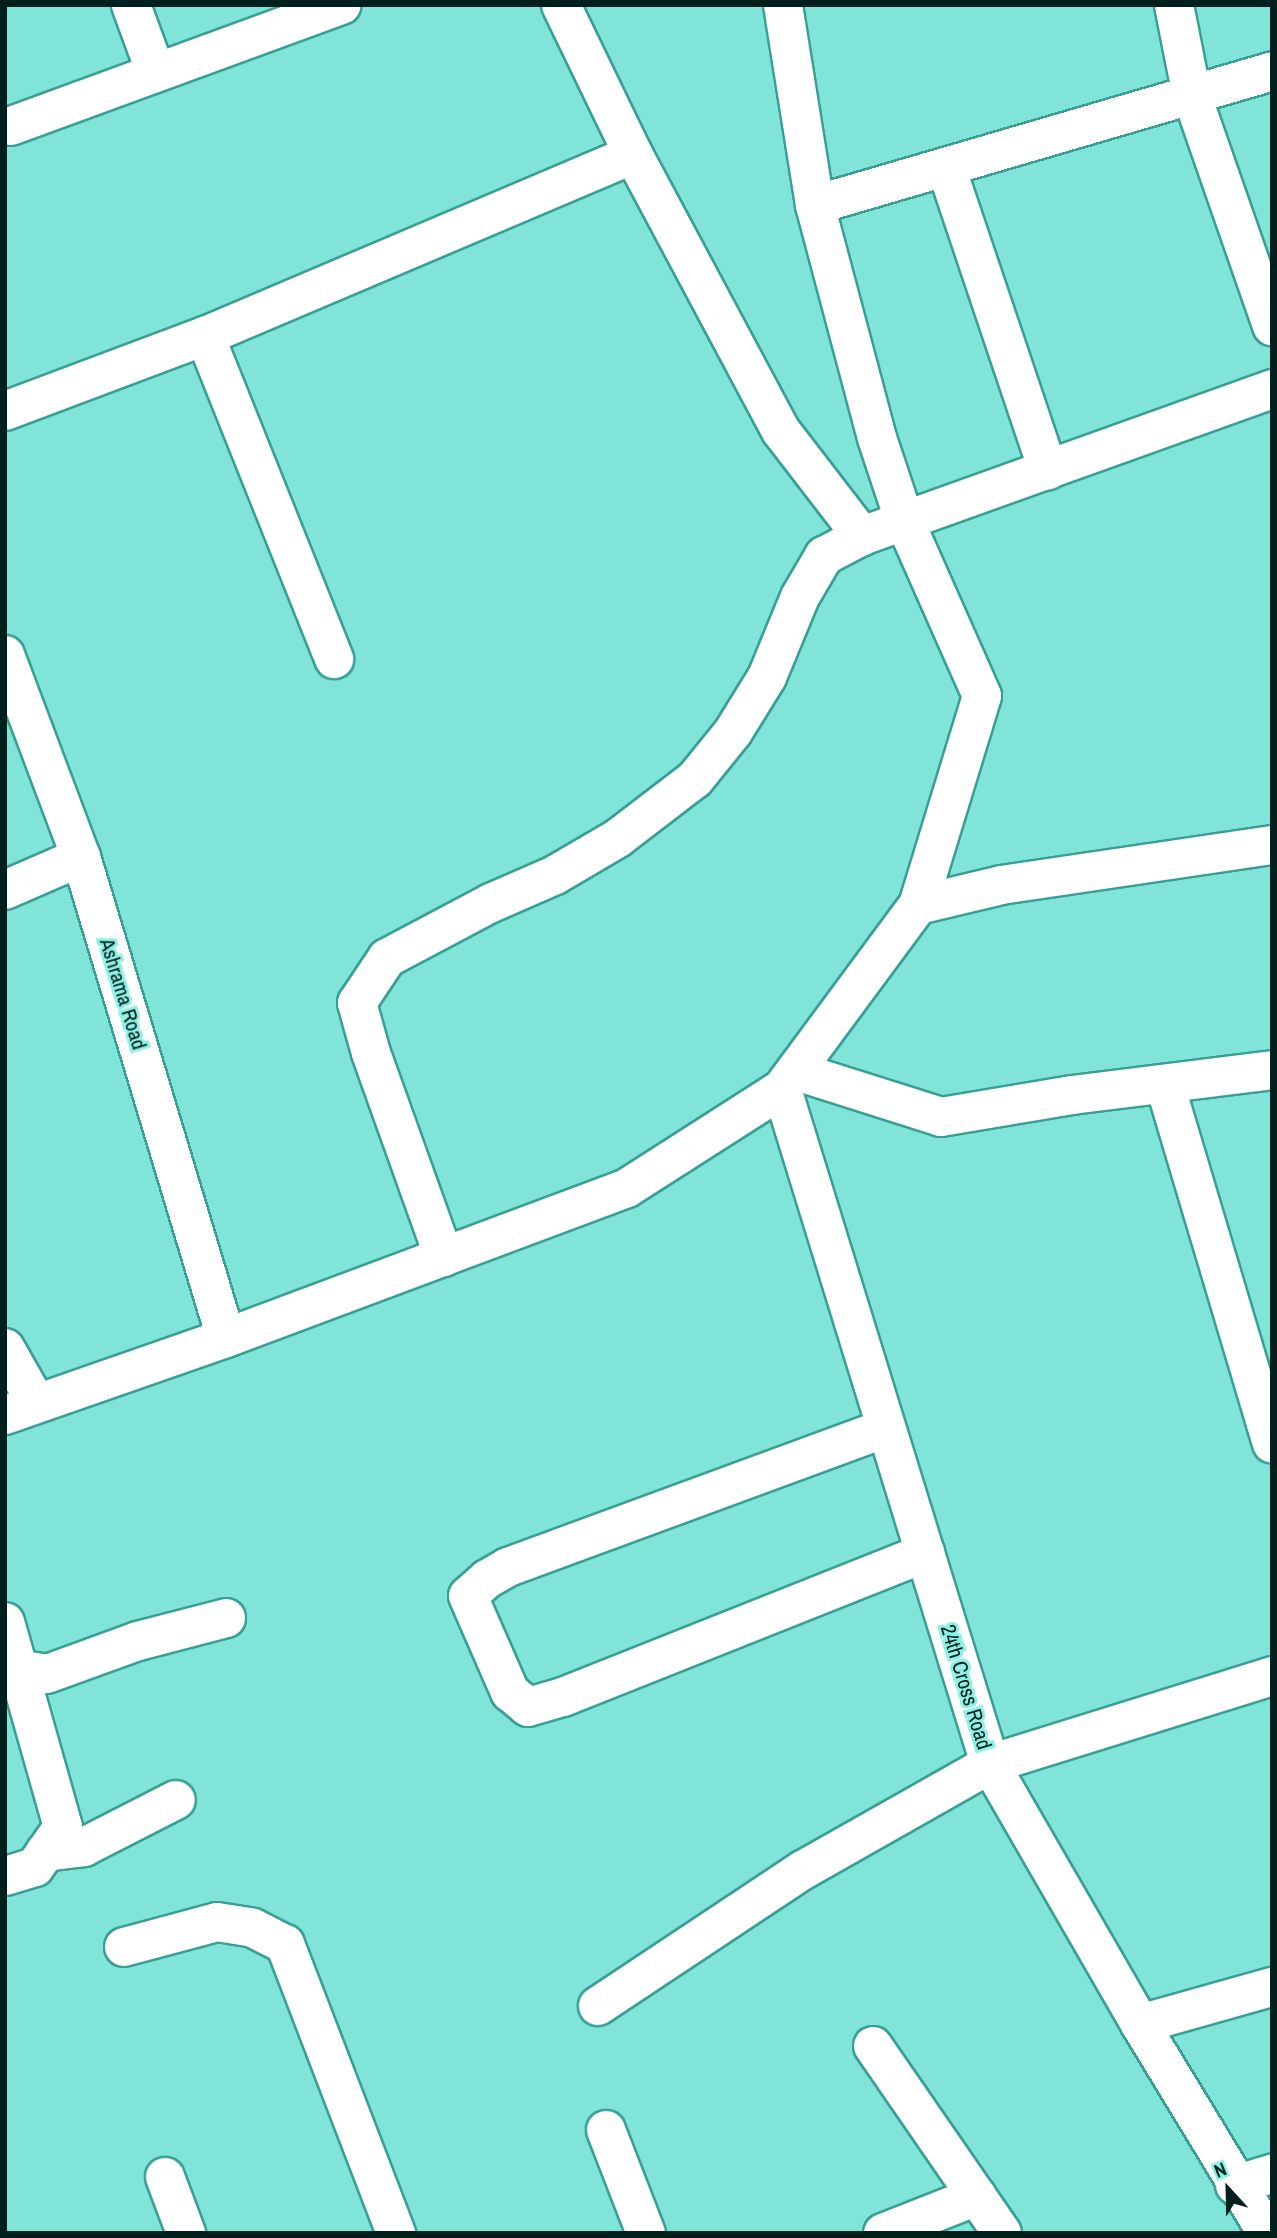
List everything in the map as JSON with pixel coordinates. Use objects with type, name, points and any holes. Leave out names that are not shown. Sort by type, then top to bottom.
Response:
[{"type":"street","points":[[131,5],[156,73]]},
{"type":"street","points":[[11,126],[156,73],[305,11],[342,5]]},
{"type":"street","points":[[561,5],[633,153],[781,431],[862,536]]},
{"type":"street","points":[[5,1348],[21,1409],[226,1338],[627,1188],[789,1080],[918,905],[982,696],[905,523],[877,438],[815,205],[783,5]]},
{"type":"street","points":[[1174,5],[1192,96],[1272,326]]},
{"type":"street","points":[[815,205],[1272,71]]},
{"type":"street","points":[[5,411],[205,336],[633,153]]},
{"type":"street","points":[[946,167],[1048,470]]},
{"type":"street","points":[[205,336],[334,659]]},
{"type":"street","points":[[444,1258],[370,1053],[357,1003],[387,958],[491,903],[555,875],[618,838],[695,779],[733,732],[767,677],[800,597],[824,556],[862,536],[905,523],[1272,389]]},
{"type":"street","name":"Ashrama Road","points":[[5,655],[81,857],[226,1338]]},
{"type":"street","points":[[918,905],[1001,885],[1272,845]]},
{"type":"street","points":[[5,890],[81,857]]},
{"type":"street","points":[[789,1080],[942,1117],[1072,1095],[1272,1070]]},
{"type":"street","name":"24th Cross Road","points":[[789,1080],[886,1428],[990,1764],[1140,2024],[1267,2233]]},
{"type":"street","points":[[1165,1085],[1272,1443]]},
{"type":"street","points":[[886,1428],[508,1567],[487,1579],[468,1596],[510,1692],[528,1707],[563,1698],[925,1553]]},
{"type":"street","points":[[18,1669],[47,1674],[138,1641],[226,1618]]},
{"type":"street","points":[[5,1622],[63,1827],[35,1867],[5,1876]]},
{"type":"street","points":[[598,2006],[803,1870],[990,1764],[1272,1676]]},
{"type":"street","points":[[45,1852],[84,1847],[176,1800]]},
{"type":"street","points":[[124,1947],[217,1922],[253,1928],[285,1944],[396,2233]]},
{"type":"street","points":[[1140,2024],[1272,1987]]},
{"type":"street","points":[[873,2046],[1002,2233]]},
{"type":"street","points":[[606,2130],[646,2233]]},
{"type":"street","points":[[1236,2185],[1272,2174]]},
{"type":"street","points":[[165,2177],[186,2233]]},
{"type":"street","points":[[883,2233],[976,2196]]}]
